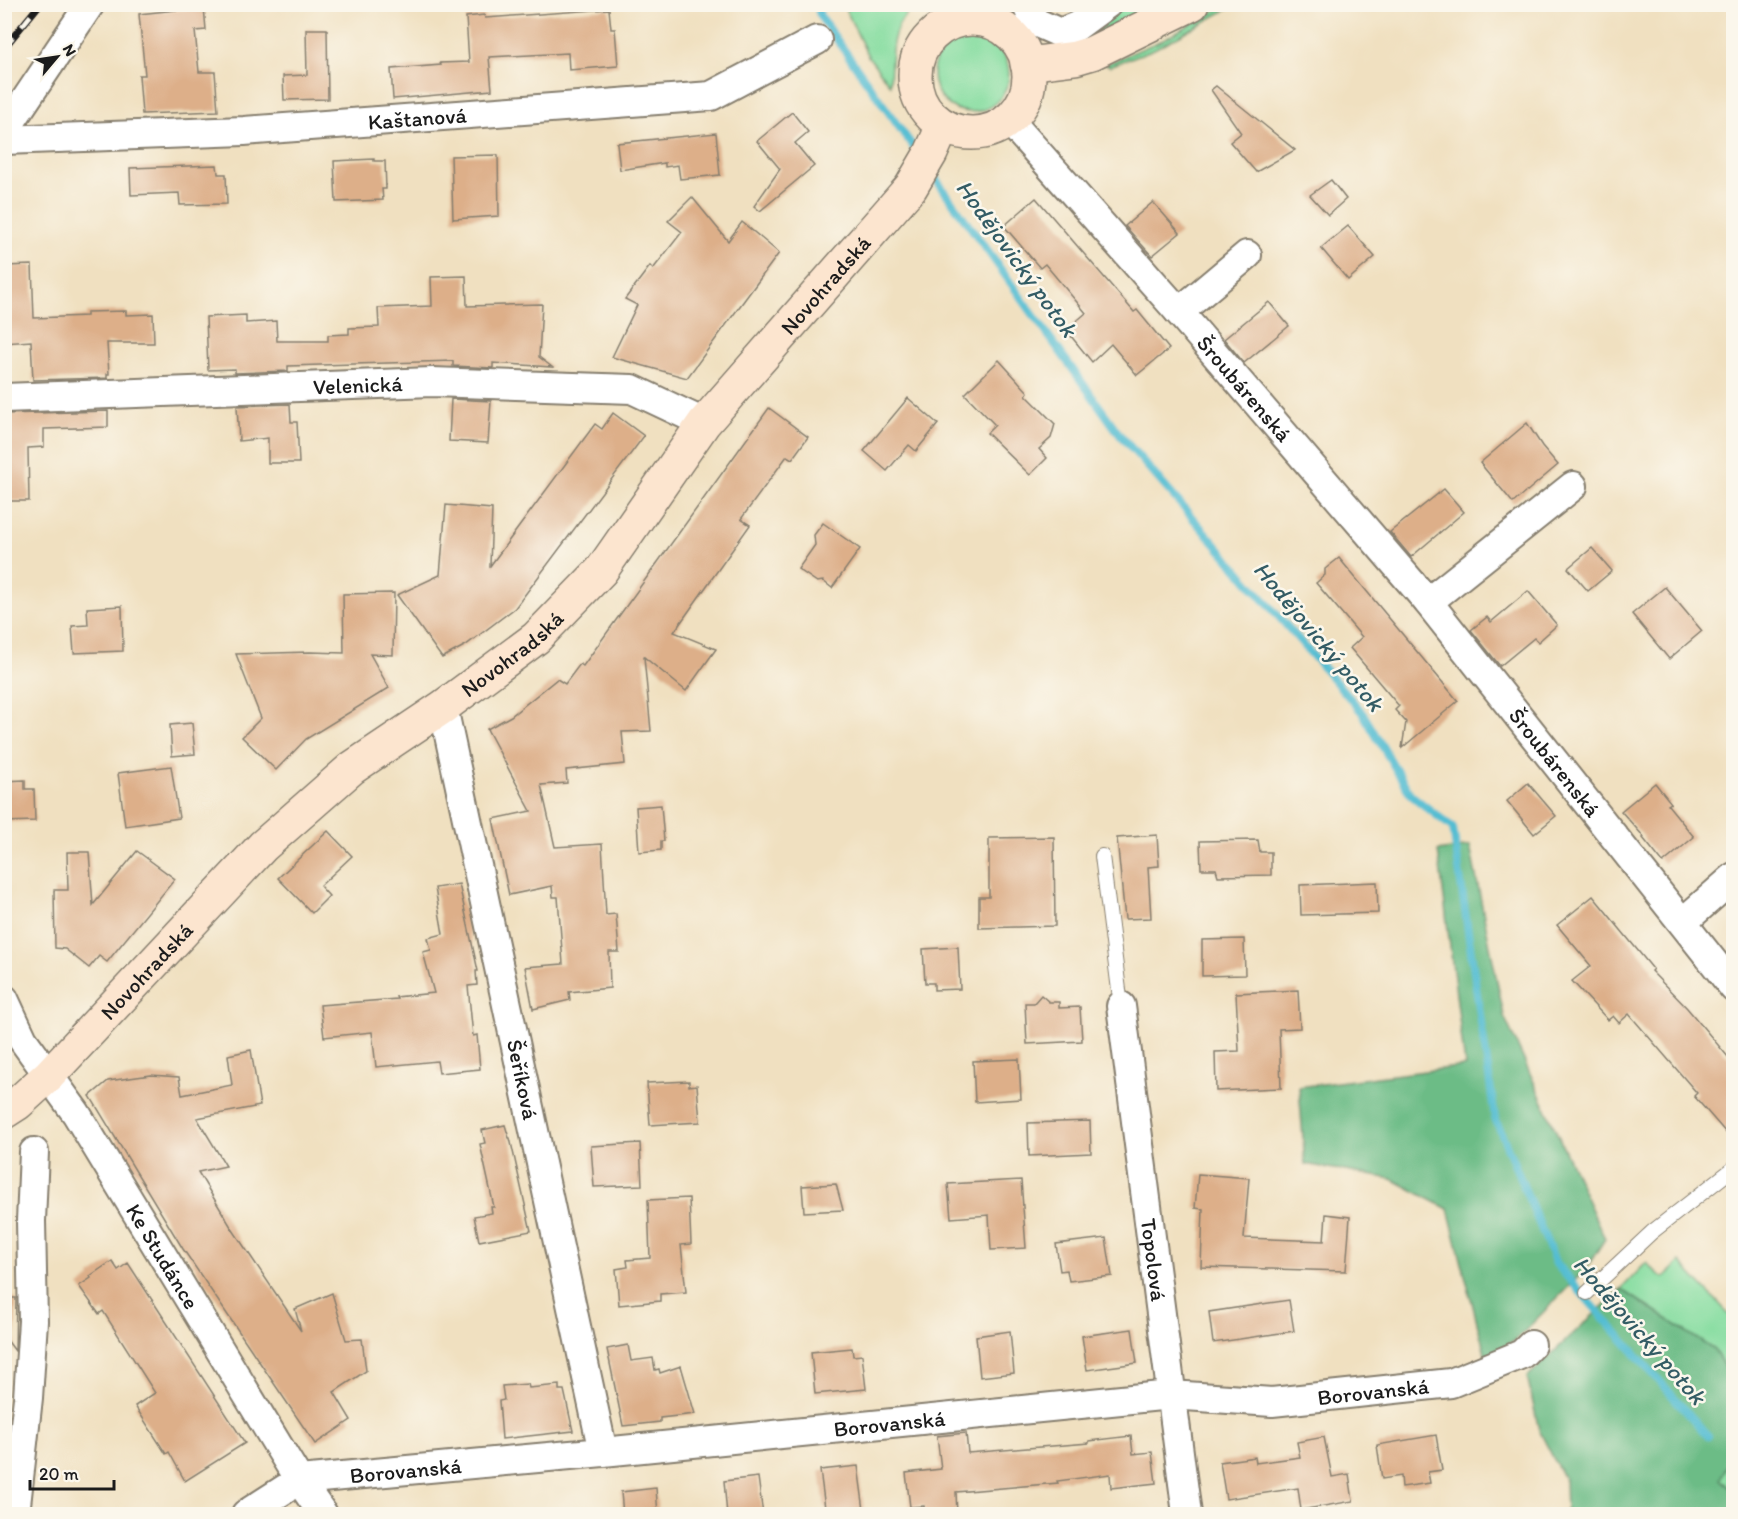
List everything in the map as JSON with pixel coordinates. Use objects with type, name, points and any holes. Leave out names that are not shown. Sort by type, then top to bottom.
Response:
[{"type":"main road","points":[[1027,64],[1075,58],[1084,40],[1192,4]]},
{"type":"main road","points":[[984,12],[1012,36],[1022,49],[1027,64],[1028,88],[1018,111],[1009,120],[999,127],[977,133],[937,139],[930,116],[921,103],[916,88],[915,72],[918,56],[926,42],[937,31],[951,23],[984,12]]},
{"type":"main road","name":"Novohradská","points":[[4,1112],[18,1103],[48,1075],[263,846],[352,768],[443,707],[536,638],[601,571],[704,423],[911,187],[937,139]]},
{"type":"street","points":[[4,132],[90,4]]},
{"type":"street","points":[[1026,4],[1035,22],[1046,28],[1084,40],[1107,4]]},
{"type":"street","name":"Kaštanová","points":[[4,140],[244,131],[711,96],[817,40]]},
{"type":"street","name":"Šroubárenská","points":[[1009,120],[1179,312],[1428,602],[1734,988]]},
{"type":"street","points":[[1179,312],[1247,255]]},
{"type":"street","name":"Velenická","points":[[4,398],[432,382],[632,389],[704,423]]},
{"type":"street","points":[[1428,602],[1573,486]]},
{"type":"street","name":"Šeříková","points":[[443,707],[603,1452]]},
{"type":"street","points":[[1683,922],[1734,877]]},
{"type":"street","name":"Ke Studánce","points":[[4,999],[23,1040],[76,1113],[299,1480],[323,1515]]},
{"type":"street","name":"Topolová","points":[[1121,1006],[1187,1515]]},
{"type":"street","points":[[15,1515],[28,1398],[33,1321],[31,1221],[34,1152]]},
{"type":"street","name":"Borovanská","points":[[246,1515],[299,1480],[1171,1395],[1272,1402],[1451,1383],[1522,1354],[1531,1345]]},
{"type":"lane","points":[[1102,856],[1121,1006]]},
{"type":"lane","points":[[1587,1293],[1652,1232],[1734,1168]]},
{"type":"green space","points":[[846,5],[916,5],[900,22],[896,31],[893,41],[890,85],[868,56],[846,10]]},
{"type":"green space","points":[[1124,5],[1153,5],[1093,35],[1094,26]]},
{"type":"green space","points":[[1226,5],[1235,5],[1154,49],[1110,66],[1106,64],[1158,42]]},
{"type":"green space","points":[[971,36],[985,39],[998,47],[1006,60],[1009,74],[1006,88],[998,101],[985,109],[971,112],[957,109],[944,101],[936,88],[933,74],[936,60],[944,47],[957,39]]},
{"type":"green space","points":[[1470,846],[1504,1016],[1605,1239],[1585,1270],[1516,1340],[1486,1357],[1448,1209],[1392,1179],[1305,1164],[1299,1087],[1465,1066],[1438,851]]},
{"type":"green space","points":[[1680,1262],[1733,1318],[1733,1381],[1714,1350],[1621,1289],[1646,1263],[1663,1278]]},
{"type":"green space","points":[[1621,1289],[1714,1350],[1733,1381],[1733,1452],[1721,1479],[1733,1491],[1733,1514],[1566,1514],[1565,1481],[1539,1430],[1527,1377]]},
{"type":"green space","points":[[1733,1452],[1733,1491],[1721,1479]]},
{"type":"building","points":[[204,7],[206,30],[195,31],[199,72],[215,72],[218,111],[142,114],[139,75],[145,75],[139,14]]},
{"type":"building","points":[[609,9],[611,29],[615,29],[618,66],[569,70],[568,53],[489,57],[492,90],[393,99],[391,69],[469,62],[466,17],[484,15],[485,18]]},
{"type":"building","points":[[306,29],[327,29],[328,99],[284,100],[283,76],[307,75]]},
{"type":"building","points":[[1216,86],[1295,150],[1256,172],[1230,142],[1241,133],[1211,90]]},
{"type":"building","points":[[792,112],[808,132],[795,143],[814,166],[760,211],[754,206],[780,169],[757,141]]},
{"type":"building","points":[[716,133],[720,175],[680,179],[678,165],[665,167],[665,163],[620,170],[617,143]]},
{"type":"building","points":[[498,155],[499,216],[453,219],[451,156]]},
{"type":"building","points":[[374,159],[374,161],[385,161],[386,189],[382,189],[383,200],[336,202],[334,161]]},
{"type":"building","points":[[217,165],[218,174],[226,174],[227,204],[180,205],[179,193],[131,195],[130,168]]},
{"type":"building","points":[[1331,180],[1346,199],[1328,215],[1310,195]]},
{"type":"building","points":[[692,197],[728,241],[742,222],[779,253],[687,378],[612,357],[637,305],[625,299],[650,266],[653,269],[682,232],[668,221]]},
{"type":"building","points":[[1036,198],[1134,312],[1137,310],[1169,349],[1137,375],[1111,344],[1092,362],[1066,330],[1086,313],[1045,264],[1040,268],[1004,226]]},
{"type":"building","points":[[1153,202],[1180,233],[1152,256],[1125,226]]},
{"type":"building","points":[[1348,226],[1375,257],[1348,280],[1321,248]]},
{"type":"building","points":[[32,265],[34,318],[87,316],[87,312],[126,311],[126,315],[153,314],[154,343],[107,343],[109,374],[107,378],[33,380],[31,341],[4,343],[4,266]]},
{"type":"building","points":[[466,276],[467,306],[542,304],[539,357],[552,367],[493,363],[493,368],[453,366],[453,361],[288,366],[288,371],[235,373],[235,369],[208,370],[206,317],[246,315],[246,323],[276,321],[277,341],[328,341],[328,335],[349,334],[349,328],[379,327],[378,308],[432,306],[431,277]]},
{"type":"building","points":[[1269,302],[1289,326],[1244,363],[1224,339]]},
{"type":"building","points":[[999,360],[1028,392],[1026,395],[1055,424],[1051,438],[1039,449],[1047,458],[1030,475],[987,433],[995,425],[965,394]]},
{"type":"building","points":[[908,398],[938,424],[916,451],[909,445],[887,471],[864,451]]},
{"type":"building","points":[[451,399],[491,401],[488,443],[449,441]]},
{"type":"building","points":[[290,404],[291,422],[297,422],[299,463],[268,463],[268,438],[239,441],[237,406]]},
{"type":"building","points":[[769,408],[808,437],[792,459],[787,456],[741,519],[750,525],[674,632],[716,649],[686,691],[644,657],[651,731],[622,732],[625,764],[566,770],[567,783],[541,785],[555,847],[602,844],[606,915],[616,914],[619,952],[609,952],[610,988],[569,992],[570,1000],[533,1009],[525,967],[563,964],[558,897],[553,897],[552,886],[509,895],[493,819],[531,811],[487,729],[511,716],[557,679],[565,684],[580,664],[583,666]]},
{"type":"building","points":[[108,411],[108,427],[44,429],[44,447],[28,448],[29,501],[7,501],[4,414]]},
{"type":"building","points":[[613,413],[644,436],[515,608],[466,645],[442,658],[397,595],[440,575],[446,505],[492,509],[490,566],[595,424],[602,429]]},
{"type":"building","points":[[1527,423],[1558,465],[1513,503],[1480,463]]},
{"type":"building","points":[[1444,489],[1464,512],[1411,557],[1390,532]]},
{"type":"building","points":[[823,523],[860,549],[832,588],[823,581],[817,582],[798,569],[815,545],[814,535]]},
{"type":"building","points":[[1592,548],[1612,571],[1588,591],[1568,568]]},
{"type":"building","points":[[1339,558],[1458,701],[1402,748],[1406,722],[1395,710],[1399,706],[1350,648],[1362,637],[1316,583],[1325,575],[1325,569]]},
{"type":"building","points":[[1665,587],[1702,631],[1669,659],[1632,614]]},
{"type":"building","points":[[1528,591],[1557,625],[1538,642],[1534,638],[1500,666],[1471,630],[1487,617],[1491,622]]},
{"type":"building","points":[[394,593],[393,655],[370,654],[389,688],[306,739],[276,770],[242,737],[261,718],[236,654],[344,653],[343,594]]},
{"type":"building","points":[[122,606],[123,651],[74,653],[72,626],[88,625],[87,608]]},
{"type":"building","points":[[192,723],[195,754],[172,756],[170,725]]},
{"type":"building","points":[[171,766],[179,818],[125,826],[118,773]]},
{"type":"building","points":[[25,780],[25,789],[34,789],[35,821],[4,822],[4,781]]},
{"type":"building","points":[[1528,783],[1556,816],[1534,834],[1507,801]]},
{"type":"building","points":[[1655,783],[1671,803],[1668,805],[1694,837],[1663,863],[1621,811]]},
{"type":"building","points":[[661,805],[664,841],[661,841],[661,850],[639,852],[636,807]]},
{"type":"building","points":[[328,831],[352,856],[320,886],[329,896],[312,913],[278,878]]},
{"type":"building","points":[[1157,835],[1159,866],[1148,867],[1151,918],[1125,919],[1117,838]]},
{"type":"building","points":[[1054,837],[1055,926],[979,928],[979,897],[989,897],[989,838]]},
{"type":"building","points":[[1258,840],[1260,852],[1271,852],[1271,875],[1218,876],[1216,869],[1201,869],[1200,841]]},
{"type":"building","points":[[137,851],[175,879],[107,962],[99,956],[89,968],[65,949],[55,948],[54,890],[68,890],[67,852],[89,852],[93,905]]},
{"type":"building","points":[[1377,882],[1378,913],[1301,915],[1300,885]]},
{"type":"building","points":[[459,884],[478,971],[476,971],[477,985],[468,986],[473,1036],[477,1035],[480,1069],[439,1073],[437,1061],[376,1067],[372,1032],[324,1037],[320,1005],[397,999],[396,997],[434,993],[423,952],[431,950],[428,938],[443,934],[435,888]]},
{"type":"building","points":[[1593,896],[1653,969],[1651,971],[1687,1008],[1734,1064],[1734,1142],[1694,1096],[1697,1093],[1629,1014],[1619,1023],[1613,1016],[1608,1020],[1572,981],[1591,966],[1557,925]]},
{"type":"building","points":[[1244,939],[1245,975],[1202,976],[1202,940]]},
{"type":"building","points":[[958,947],[960,989],[934,990],[934,983],[925,983],[923,949]]},
{"type":"building","points":[[1298,990],[1300,1028],[1279,1029],[1281,1088],[1216,1091],[1215,1052],[1239,1051],[1236,993]]},
{"type":"building","points":[[1041,995],[1049,1002],[1059,1002],[1059,1008],[1080,1007],[1082,1041],[1027,1044],[1025,1003],[1034,1003]]},
{"type":"building","points":[[251,1050],[260,1106],[197,1118],[226,1166],[198,1172],[231,1227],[301,1331],[295,1309],[332,1293],[346,1340],[362,1339],[366,1371],[334,1392],[351,1420],[315,1444],[183,1249],[90,1096],[108,1081],[151,1075],[179,1077],[182,1095],[232,1085],[228,1055]]},
{"type":"building","points":[[1019,1059],[1021,1099],[975,1102],[973,1061]]},
{"type":"building","points":[[689,1081],[689,1086],[697,1085],[700,1122],[650,1125],[647,1083]]},
{"type":"building","points":[[1090,1121],[1091,1153],[1029,1156],[1028,1123]]},
{"type":"building","points":[[505,1125],[531,1231],[479,1241],[474,1216],[492,1213],[491,1207],[494,1207],[480,1144],[485,1143],[482,1130]]},
{"type":"building","points":[[640,1143],[642,1185],[594,1187],[591,1146]]},
{"type":"building","points":[[1198,1174],[1249,1178],[1244,1238],[1324,1241],[1326,1214],[1350,1217],[1346,1271],[1201,1267],[1203,1209],[1195,1208]]},
{"type":"building","points":[[1021,1180],[1026,1248],[991,1250],[989,1215],[951,1218],[948,1184]]},
{"type":"building","points":[[836,1184],[843,1210],[804,1212],[802,1186]]},
{"type":"building","points":[[689,1198],[691,1244],[681,1245],[686,1292],[660,1294],[660,1301],[619,1305],[616,1269],[628,1267],[627,1260],[650,1258],[648,1200]]},
{"type":"building","points":[[1106,1238],[1112,1276],[1069,1281],[1067,1270],[1060,1271],[1056,1244]]},
{"type":"building","points":[[112,1261],[118,1270],[128,1263],[245,1443],[185,1481],[169,1452],[166,1454],[135,1406],[155,1393],[103,1311],[99,1314],[79,1286]]},
{"type":"building","points":[[4,1298],[16,1298],[15,1351],[4,1336]]},
{"type":"building","points":[[1289,1300],[1294,1331],[1213,1343],[1209,1312]]},
{"type":"building","points":[[1132,1329],[1137,1363],[1087,1370],[1082,1336]]},
{"type":"building","points":[[1010,1331],[1014,1373],[980,1377],[976,1336]]},
{"type":"building","points":[[628,1345],[631,1361],[653,1358],[655,1370],[659,1369],[660,1373],[681,1366],[695,1414],[660,1418],[660,1422],[623,1426],[607,1349]]},
{"type":"building","points":[[852,1348],[853,1356],[862,1355],[866,1389],[815,1394],[811,1352]]},
{"type":"building","points":[[528,1384],[529,1388],[559,1385],[559,1390],[564,1390],[573,1431],[502,1439],[499,1401],[504,1400],[502,1386]]},
{"type":"building","points":[[966,1433],[968,1453],[1089,1443],[1089,1441],[1131,1436],[1133,1454],[1152,1452],[1156,1483],[1111,1488],[1110,1474],[1057,1481],[1058,1483],[956,1492],[957,1515],[925,1515],[924,1506],[910,1507],[906,1473],[941,1469],[937,1436]]},
{"type":"building","points":[[1436,1435],[1442,1470],[1428,1472],[1430,1483],[1402,1487],[1401,1476],[1382,1479],[1377,1445]]},
{"type":"building","points":[[1324,1437],[1332,1477],[1349,1474],[1353,1501],[1301,1510],[1298,1488],[1226,1499],[1220,1462],[1255,1457],[1256,1463],[1300,1457],[1297,1442]]},
{"type":"building","points":[[858,1466],[864,1510],[828,1515],[820,1470]]},
{"type":"building","points":[[758,1477],[763,1515],[727,1515],[724,1481]]},
{"type":"building","points":[[656,1488],[658,1515],[623,1515],[621,1492]]},
{"type":"waterway","name":"Hodějovický potok","points":[[817,4],[820,16],[921,158]]},
{"type":"waterway","name":"Hodějovický potok","points":[[930,171],[1120,435],[1362,712],[1411,795],[1453,828],[1495,1118],[1556,1264],[1708,1436]]},
{"type":"railway","points":[[4,48],[40,4]]}]
